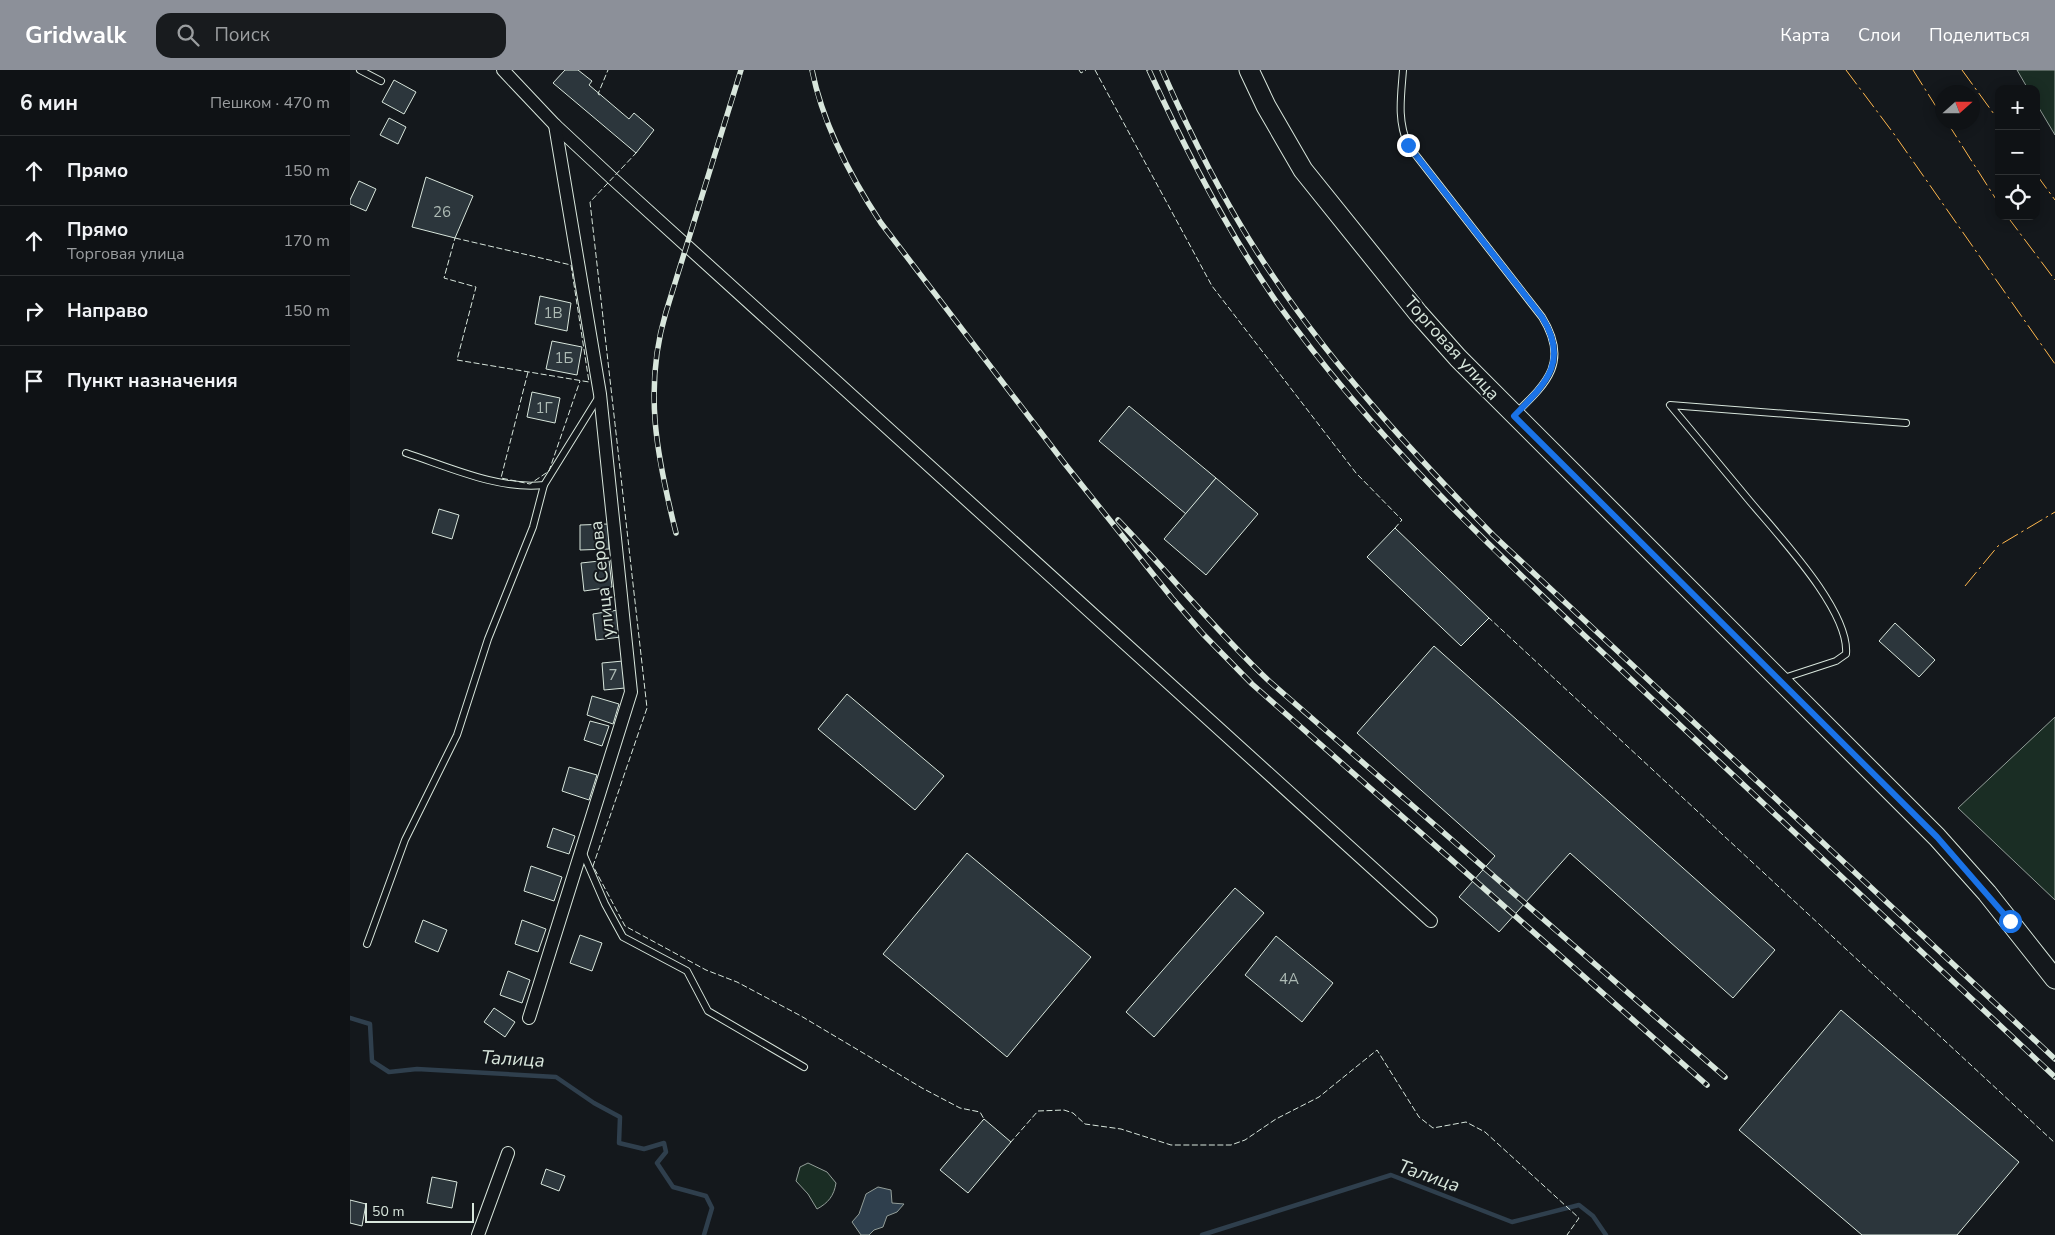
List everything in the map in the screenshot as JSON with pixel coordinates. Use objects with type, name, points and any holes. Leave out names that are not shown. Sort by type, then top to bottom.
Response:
[{"type":"street","points":[[503,70],[555,125],[1431,921]]},
{"type":"street","name":"Торговая улица","points":[[1249,70],[1266,106],[1303,170],[1418,313],[1514,416],[1937,837],[1987,893],[2055,980]]},
{"type":"street","name":"улица Серова","points":[[529,1018],[631,692],[600,394],[555,125]]},
{"type":"street","points":[[478,1235],[508,1153]]},
{"type":"lane","points":[[360,70],[381,81]]},
{"type":"lane","points":[[1403,70],[1400,115],[1402,132],[1408,145],[1551,331],[1554,360],[1550,374],[1543,387],[1514,416]]},
{"type":"lane","points":[[367,944],[405,840],[457,735],[488,639],[533,528],[544,486],[600,394]]},
{"type":"lane","points":[[1779,679],[1836,662],[1846,654],[1847,643],[1840,623],[1808,572],[1670,405],[1906,423]]},
{"type":"lane","points":[[406,453],[472,475],[514,486],[544,486]]},
{"type":"lane","points":[[582,850],[605,904],[623,938],[687,971],[708,1011],[804,1067]]},
{"type":"green space","points":[[2017,70],[2055,70],[2055,135],[2040,110],[2040,85],[2026,85]]},
{"type":"green space","points":[[2055,717],[2055,900],[1958,808]]},
{"type":"green space","points":[[808,1163],[827,1172],[836,1183],[830,1199],[817,1209],[808,1194],[796,1181],[800,1167]]},
{"type":"water","points":[[878,1187],[891,1190],[892,1203],[904,1204],[897,1212],[887,1216],[883,1227],[874,1230],[869,1235],[861,1235],[852,1222],[859,1214],[866,1194]]},
{"type":"building","points":[[565,70],[578,70],[592,81],[589,85],[629,119],[634,113],[654,130],[636,153],[553,83]]},
{"type":"building","points":[[394,80],[416,92],[404,114],[382,102]]},
{"type":"building","points":[[389,118],[406,127],[398,144],[380,135]]},
{"type":"building","points":[[426,177],[473,196],[455,238],[412,227]]},
{"type":"building","points":[[359,181],[376,189],[366,211],[350,204]]},
{"type":"building","points":[[540,296],[571,303],[567,331],[535,324]]},
{"type":"building","points":[[552,341],[582,347],[577,375],[546,369]]},
{"type":"building","points":[[532,392],[560,398],[555,423],[527,417]]},
{"type":"building","points":[[1129,406],[1216,478],[1186,514],[1099,441]]},
{"type":"building","points":[[1216,478],[1258,514],[1206,575],[1164,539]]},
{"type":"building","points":[[439,509],[459,515],[452,539],[432,533]]},
{"type":"building","points":[[608,524],[609,549],[580,550],[580,525]]},
{"type":"building","points":[[1395,528],[1489,618],[1461,646],[1367,557]]},
{"type":"building","points":[[609,560],[612,587],[584,591],[581,563]]},
{"type":"building","points":[[618,610],[621,637],[596,640],[593,614]]},
{"type":"building","points":[[1895,623],[1935,660],[1919,677],[1879,641]]},
{"type":"building","points":[[1434,646],[1775,950],[1733,998],[1570,853],[1499,932],[1459,897],[1495,856],[1357,733]]},
{"type":"building","points":[[623,661],[625,688],[604,690],[602,663]]},
{"type":"building","points":[[847,694],[944,776],[915,810],[818,729]]},
{"type":"building","points":[[592,696],[619,704],[613,724],[587,715]]},
{"type":"building","points":[[590,721],[609,726],[602,746],[584,740]]},
{"type":"building","points":[[569,767],[597,775],[589,800],[562,791]]},
{"type":"building","points":[[553,828],[575,836],[569,854],[547,847]]},
{"type":"building","points":[[967,853],[1091,957],[1007,1057],[883,954]]},
{"type":"building","points":[[531,866],[562,877],[554,901],[524,891]]},
{"type":"building","points":[[1235,888],[1264,913],[1154,1037],[1126,1012]]},
{"type":"building","points":[[423,920],[447,930],[438,952],[415,942]]},
{"type":"building","points":[[522,920],[546,929],[538,952],[515,944]]},
{"type":"building","points":[[580,935],[602,943],[592,971],[570,963]]},
{"type":"building","points":[[1276,936],[1333,983],[1302,1022],[1245,975]]},
{"type":"building","points":[[508,971],[530,980],[522,1003],[500,995]]},
{"type":"building","points":[[494,1008],[515,1022],[505,1037],[484,1022]]},
{"type":"building","points":[[1841,1010],[2019,1162],[1957,1235],[1862,1235],[1739,1130]]},
{"type":"building","points":[[984,1119],[1011,1142],[968,1193],[940,1170]]},
{"type":"building","points":[[546,1169],[565,1176],[559,1191],[541,1184]]},
{"type":"building","points":[[432,1177],[457,1182],[452,1208],[427,1203]]},
{"type":"building","points":[[350,1200],[366,1204],[362,1226],[350,1223]]},
{"type":"waterway","name":"Талица","points":[[350,1018],[370,1024],[372,1061],[389,1072],[417,1069],[556,1077],[594,1103],[620,1117],[619,1143],[644,1149],[664,1143],[666,1152],[657,1163],[673,1187],[706,1196],[712,1208],[704,1235]]},
{"type":"waterway","name":"Талица","points":[[1202,1235],[1391,1175],[1512,1222],[1579,1205],[1593,1216],[1606,1235]]},
{"type":"railway","points":[[676,533],[658,450],[654,396],[655,368],[666,312],[741,70]]},
{"type":"railway","points":[[812,70],[823,110],[839,150],[881,223],[1065,464],[1203,634],[1252,684],[1707,1085]]},
{"type":"railway","points":[[1149,70],[1208,190],[1259,276],[1320,360],[1365,414],[1461,517],[1562,615],[2055,1077]]},
{"type":"railway","points":[[1162,70],[1214,178],[1243,229],[1299,313],[1378,412],[1493,535],[2055,1059]]},
{"type":"railway","points":[[1118,520],[1230,642],[1269,681],[1725,1077]]},
{"type":"fence","points":[[600,95],[598,94],[608,70]]},
{"type":"fence","points":[[1079,70],[1081,73],[1086,70]]},
{"type":"fence","points":[[1095,70],[1212,286],[1356,473],[1402,520],[1395,528],[1397,530]]},
{"type":"fence","points":[[637,152],[590,202],[647,708],[593,866],[625,926],[706,970],[737,982],[801,1016],[922,1088],[960,1108],[980,1112],[984,1119],[982,1121]]},
{"type":"fence","points":[[455,238],[571,265],[589,382],[457,360],[476,287],[444,278],[455,238]]},
{"type":"fence","points":[[528,372],[501,478],[530,484],[549,471],[580,381]]},
{"type":"fence","points":[[1488,617],[2055,1143]]},
{"type":"fence","points":[[1010,1143],[1038,1111],[1064,1110],[1073,1113],[1085,1124],[1121,1129],[1171,1145],[1231,1145],[1245,1140],[1276,1119],[1319,1097],[1377,1050],[1419,1117],[1433,1128],[1466,1122],[1485,1132],[1579,1218],[1567,1235]]},
{"type":"power","points":[[1846,70],[1894,134],[2055,364]]},
{"type":"power","points":[[1913,70],[1935,105]]},
{"type":"power","points":[[1962,70],[1995,115]]},
{"type":"power","points":[[1952,130],[1995,198]]},
{"type":"power","points":[[2037,175],[2055,200]]},
{"type":"power","points":[[2010,220],[2055,280]]},
{"type":"power","points":[[1965,586],[1998,546],[2055,512]]},
{"type":"route","points":[[1408,145],[1416,158],[1542,317],[1551,331],[1554,360],[1550,374],[1543,387],[1514,416],[1937,837],[2010,921]]}]
